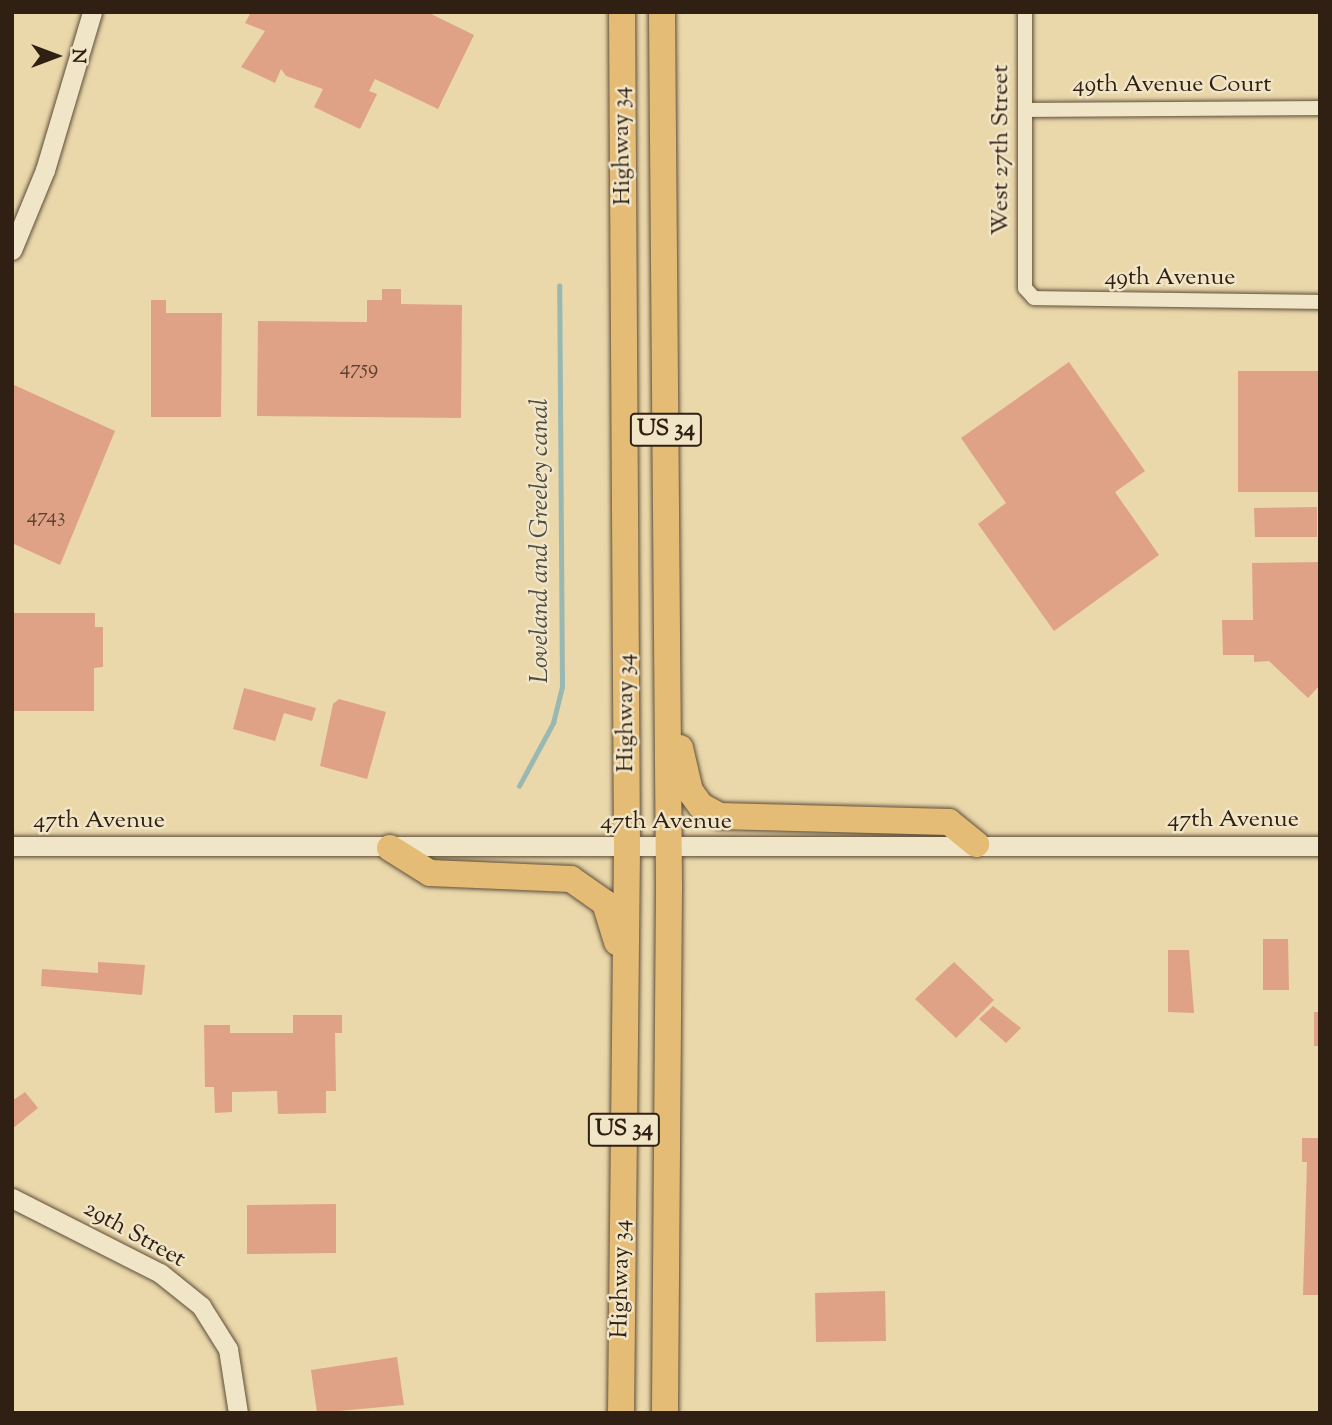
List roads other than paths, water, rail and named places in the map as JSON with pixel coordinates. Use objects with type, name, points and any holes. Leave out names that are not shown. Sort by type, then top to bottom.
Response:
[{"type":"highway","name":"Highway 34","points":[[621,1413],[627,847],[622,12]]},
{"type":"highway","name":"Highway 34","points":[[662,12],[669,847],[665,1413]]},
{"type":"highway","points":[[667,538],[680,752],[683,773],[701,806],[733,819],[949,822],[976,844]]},
{"type":"highway","points":[[390,848],[430,873],[571,879],[605,903],[617,942],[625,1080]]},
{"type":"main road","points":[[14,244],[62,120],[92,12]]},
{"type":"main road","name":"47th Avenue","points":[[12,846],[1320,846]]},
{"type":"main road","name":"29th Street","points":[[12,1198],[160,1273],[201,1306],[228,1349],[238,1413]]},
{"type":"street","name":"West 27th Street","points":[[1025,12],[1025,288]]},
{"type":"street","name":"49th Avenue Court","points":[[1025,110],[1320,108]]},
{"type":"street","name":"49th Avenue","points":[[1025,288],[1034,298],[1078,302],[1320,302]]},
{"type":"waterway","name":"Loveland and Greeley canal","points":[[519,786],[553,723],[562,687],[559,286]]}]
